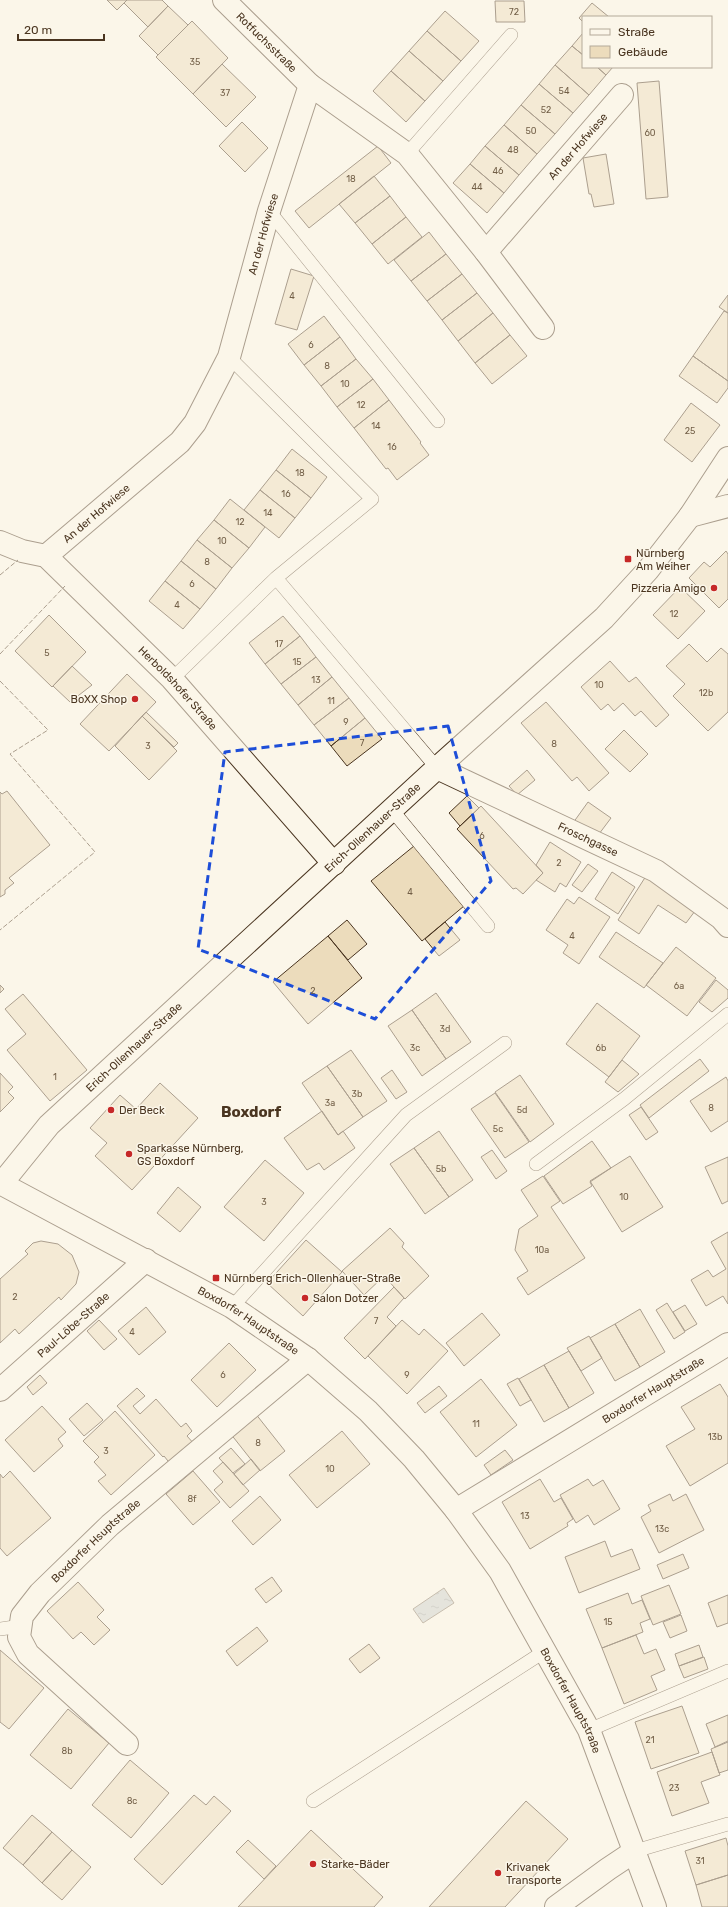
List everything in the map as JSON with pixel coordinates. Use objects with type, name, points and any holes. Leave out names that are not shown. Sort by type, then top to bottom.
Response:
[{"type":"street","name":"Rotfuchsstraße","points":[[224,0],[310,85]]},
{"type":"street","points":[[310,85],[406,154],[486,252],[544,328]]},
{"type":"street","name":"An der Hofwiese","points":[[46,556],[180,442],[195,423],[229,357],[269,211],[310,85]]},
{"type":"street","name":"An der Hofwiese","points":[[486,252],[622,95]]},
{"type":"street","name":"Erich-Ollenhauer-Straße","points":[[1,1183],[49,1125],[437,768],[604,618],[648,570],[690,516],[728,458]]},
{"type":"street","points":[[690,516],[728,506]]},
{"type":"street","points":[[0,542],[22,551],[46,556]]},
{"type":"street","name":"Herboldshofer Straße","points":[[46,556],[172,680],[334,864]]},
{"type":"street","name":"Froschgasse","points":[[437,768],[656,871],[721,918],[728,926]]},
{"type":"street","name":"Boxdorfer Hauptstraße","points":[[1,1183],[232,1307],[308,1359],[368,1411],[414,1459],[456,1510],[500,1571],[588,1730],[635,1851],[654,1907]]},
{"type":"street","name":"Paul-Löbe-Straße","points":[[0,1390],[146,1260]]},
{"type":"street","name":"Boxdorfer Hauptstraße","points":[[456,1510],[728,1344]]},
{"type":"street","name":"Boxdorfer Hsuptstraße","points":[[127,1744],[28,1654],[19,1637],[10,1628],[22,1616],[40,1593],[110,1526],[308,1359]]},
{"type":"street","points":[[556,1907],[635,1851]]},
{"type":"lane","points":[[406,154],[511,34]]},
{"type":"lane","points":[[269,211],[438,421]]},
{"type":"lane","points":[[172,680],[276,578],[372,499],[229,357]]},
{"type":"lane","points":[[276,578],[437,768]]},
{"type":"lane","points":[[392,810],[488,926]]},
{"type":"lane","points":[[536,1164],[624,1099],[728,1014]]},
{"type":"lane","points":[[232,1307],[406,1114],[505,1043]]},
{"type":"lane","points":[[313,1801],[545,1651]]},
{"type":"lane","points":[[588,1730],[728,1671]]},
{"type":"lane","points":[[635,1851],[728,1824]]},
{"type":"highlighted area","points":[[448,726],[491,881],[375,1019],[198,949],[225,752]]},
{"type":"water","points":[[444,1588],[454,1603],[423,1623],[413,1609]]},
{"type":"building","points":[[107,0],[127,0],[117,10]]},
{"type":"building","points":[[127,0],[162,0],[168,6],[148,27],[124,3]]},
{"type":"building","points":[[495,1],[524,1],[525,22],[496,22]]},
{"type":"building","points":[[592,3],[608,16],[582,16],[582,21],[579,18]]},
{"type":"building","points":[[168,6],[188,25],[158,55],[139,36]]},
{"type":"building","points":[[445,11],[479,41],[461,61],[427,31]]},
{"type":"building","points":[[192,21],[228,58],[193,94],[156,57]]},
{"type":"building","points":[[427,31],[461,61],[443,81],[409,51]]},
{"type":"building","points":[[582,34],[582,54],[572,46]]},
{"type":"building","points":[[572,46],[582,54],[582,68],[598,68],[606,75],[589,95],[555,65]]},
{"type":"building","points":[[409,51],[443,81],[425,101],[391,71]]},
{"type":"building","points":[[222,64],[256,97],[226,127],[193,94]]},
{"type":"building","points":[[555,65],[589,95],[573,113],[539,84]]},
{"type":"building","points":[[598,68],[612,68],[606,75]]},
{"type":"building","points":[[391,71],[425,101],[406,122],[373,91]]},
{"type":"building","points":[[659,81],[668,197],[646,199],[637,83]]},
{"type":"building","points":[[539,84],[573,113],[555,134],[521,105]]},
{"type":"building","points":[[521,105],[555,134],[537,154],[504,125]]},
{"type":"building","points":[[242,122],[268,148],[245,172],[219,146]]},
{"type":"building","points":[[504,125],[537,154],[519,175],[485,146]]},
{"type":"building","points":[[378,146],[391,163],[309,228],[295,211]]},
{"type":"building","points":[[485,146],[519,175],[504,193],[470,164]]},
{"type":"building","points":[[606,154],[614,204],[594,207],[591,194],[589,194],[583,158]]},
{"type":"building","points":[[470,164],[504,193],[487,213],[453,183]]},
{"type":"building","points":[[374,176],[390,196],[355,223],[339,204]]},
{"type":"building","points":[[390,196],[406,217],[372,244],[355,223]]},
{"type":"building","points":[[406,217],[422,237],[388,264],[372,244]]},
{"type":"building","points":[[429,232],[446,254],[411,281],[394,260]]},
{"type":"building","points":[[446,254],[462,274],[427,301],[411,281]]},
{"type":"building","points":[[291,269],[314,276],[297,330],[275,324]]},
{"type":"building","points":[[462,274],[477,293],[442,320],[427,301]]},
{"type":"building","points":[[477,293],[493,313],[458,341],[442,320]]},
{"type":"building","points":[[728,295],[728,313],[719,307]]},
{"type":"building","points":[[724,311],[728,313],[728,381],[693,356]]},
{"type":"building","points":[[493,313],[510,335],[475,363],[458,341]]},
{"type":"building","points":[[324,316],[340,337],[304,365],[288,344]]},
{"type":"building","points":[[510,335],[527,356],[492,384],[475,363]]},
{"type":"building","points":[[340,337],[356,359],[321,386],[304,365]]},
{"type":"building","points":[[693,356],[728,381],[728,388],[717,403],[679,376]]},
{"type":"building","points":[[356,359],[373,379],[337,407],[321,386]]},
{"type":"building","points":[[373,379],[389,400],[354,428],[337,407]]},
{"type":"building","points":[[389,400],[429,455],[397,480],[388,468],[386,469],[354,428]]},
{"type":"building","points":[[691,403],[720,425],[692,462],[664,440]]},
{"type":"building","points":[[292,449],[327,477],[311,498],[276,470]]},
{"type":"building","points":[[276,470],[311,498],[295,518],[260,490]]},
{"type":"building","points":[[260,490],[295,518],[279,538],[244,510]]},
{"type":"building","points":[[230,499],[265,527],[249,548],[214,520]]},
{"type":"building","points":[[214,520],[249,548],[232,568],[197,540]]},
{"type":"building","points":[[197,540],[232,568],[216,589],[181,561]]},
{"type":"building","name":"Pizzeria Amigo","points":[[726,551],[728,554],[728,599],[719,608],[689,578],[704,562],[710,567]]},
{"type":"building","points":[[181,561],[216,589],[200,609],[165,581]]},
{"type":"building","points":[[165,581],[200,609],[183,629],[149,601]]},
{"type":"building","points":[[680,587],[705,611],[678,639],[653,615]]},
{"type":"building","points":[[49,615],[86,652],[52,687],[15,651]]},
{"type":"building","points":[[283,616],[300,636],[265,664],[249,643]]},
{"type":"building","points":[[300,636],[316,657],[281,684],[265,664]]},
{"type":"building","points":[[689,644],[707,662],[721,648],[728,654],[728,712],[708,731],[673,696],[685,684],[666,666]]},
{"type":"building","points":[[316,657],[332,677],[298,705],[281,684]]},
{"type":"building","points":[[610,661],[629,682],[636,677],[669,715],[656,727],[641,711],[635,716],[623,703],[614,711],[608,704],[601,710],[581,687]]},
{"type":"building","points":[[72,666],[92,685],[70,702],[53,686]]},
{"type":"building","points":[[127,674],[156,702],[109,751],[80,724]]},
{"type":"building","points":[[332,677],[349,698],[314,725],[298,705]]},
{"type":"building","points":[[349,698],[365,718],[331,746],[314,725]]},
{"type":"building","points":[[546,702],[609,773],[589,791],[577,777],[572,781],[521,723]]},
{"type":"building","points":[[146,712],[178,743],[174,747],[142,716]]},
{"type":"building","points":[[142,716],[177,751],[149,780],[115,746]]},
{"type":"building","points":[[365,718],[382,739],[347,766],[331,746]]},
{"type":"building","points":[[624,730],[648,754],[630,772],[605,749]]},
{"type":"building","points":[[527,770],[535,780],[517,795],[509,786]]},
{"type":"building","points":[[7,791],[50,845],[9,878],[14,883],[5,890],[5,894],[0,897],[0,792],[2,794]]},
{"type":"building","points":[[467,796],[479,808],[460,826],[449,813]]},
{"type":"building","points":[[588,802],[611,818],[599,834],[573,823]]},
{"type":"building","points":[[481,806],[543,873],[523,894],[516,888],[513,889],[457,829]]},
{"type":"building","points":[[550,842],[581,862],[566,887],[560,883],[555,892],[536,880],[543,873],[536,865]]},
{"type":"building","points":[[414,846],[464,906],[422,941],[371,881]]},
{"type":"building","points":[[588,864],[598,871],[582,892],[572,885]]},
{"type":"building","points":[[612,872],[635,887],[618,914],[595,899]]},
{"type":"building","points":[[646,876],[695,911],[686,923],[658,905],[639,934],[618,920]]},
{"type":"building","points":[[579,897],[610,917],[579,964],[563,953],[568,945],[546,930],[567,899],[574,904]]},
{"type":"building","points":[[347,920],[367,944],[348,960],[328,936]]},
{"type":"building","points":[[445,922],[460,940],[439,956],[425,939]]},
{"type":"building","points":[[616,932],[663,963],[644,988],[599,957]]},
{"type":"building","points":[[328,936],[362,978],[308,1024],[273,982]]},
{"type":"building","points":[[676,947],[716,978],[687,1016],[646,985]]},
{"type":"building","points":[[716,980],[728,990],[728,998],[712,1012],[699,1002]]},
{"type":"building","points":[[0,985],[4,989],[0,993]]},
{"type":"building","points":[[436,993],[471,1042],[446,1059],[412,1010]]},
{"type":"building","points":[[23,994],[87,1070],[50,1101],[7,1050],[26,1034],[5,1009]]},
{"type":"building","points":[[597,1003],[640,1036],[609,1077],[566,1044]]},
{"type":"building","points":[[412,1010],[446,1059],[422,1076],[388,1026]]},
{"type":"building","points":[[351,1050],[387,1101],[363,1117],[327,1066]]},
{"type":"building","points":[[700,1059],[709,1071],[649,1118],[640,1105]]},
{"type":"building","points":[[622,1060],[639,1074],[618,1092],[605,1082]]},
{"type":"building","points":[[327,1066],[363,1117],[338,1135],[302,1083]]},
{"type":"building","points":[[392,1070],[407,1092],[396,1099],[381,1078]]},
{"type":"building","points":[[0,1073],[13,1087],[8,1092],[14,1098],[0,1112]]},
{"type":"building","points":[[520,1075],[554,1124],[530,1142],[495,1092]]},
{"type":"building","points":[[726,1077],[728,1081],[728,1121],[711,1132],[690,1101]]},
{"type":"building","points":[[160,1083],[198,1118],[132,1190],[95,1156],[107,1143],[90,1128],[120,1095],[136,1109]]},
{"type":"building","points":[[495,1093],[529,1142],[505,1158],[471,1109]]},
{"type":"building","points":[[641,1107],[658,1132],[646,1140],[629,1115]]},
{"type":"building","points":[[322,1111],[338,1135],[343,1131],[355,1148],[324,1170],[319,1163],[307,1170],[284,1138]]},
{"type":"building","points":[[439,1131],[473,1180],[449,1197],[414,1148]]},
{"type":"building","points":[[592,1141],[611,1168],[590,1182],[592,1186],[563,1204],[544,1176]]},
{"type":"building","points":[[414,1148],[449,1197],[425,1214],[390,1164]]},
{"type":"building","points":[[492,1150],[507,1171],[496,1179],[481,1157]]},
{"type":"building","points":[[630,1156],[663,1207],[622,1232],[590,1181]]},
{"type":"building","points":[[728,1157],[728,1201],[722,1204],[705,1167]]},
{"type":"building","points":[[265,1160],[304,1193],[264,1241],[224,1207]]},
{"type":"building","points":[[543,1176],[560,1201],[551,1207],[585,1258],[528,1295],[517,1278],[528,1271],[515,1250],[519,1229],[538,1216],[521,1190]]},
{"type":"building","points":[[178,1187],[201,1207],[180,1232],[157,1213]]},
{"type":"building","points":[[390,1228],[404,1243],[402,1247],[429,1276],[405,1299],[384,1276],[364,1295],[342,1271]]},
{"type":"building","points":[[728,1232],[728,1304],[723,1296],[706,1306],[691,1280],[708,1270],[713,1277],[726,1269],[711,1242]]},
{"type":"building","points":[[306,1240],[342,1272],[303,1316],[267,1283]]},
{"type":"building","points":[[41,1241],[58,1244],[72,1255],[79,1272],[76,1284],[61,1300],[59,1297],[19,1334],[15,1329],[0,1343],[0,1279],[28,1254],[25,1251],[33,1243]]},
{"type":"building","points":[[394,1287],[404,1298],[387,1317],[396,1326],[365,1359],[344,1338]]},
{"type":"building","points":[[667,1303],[685,1332],[674,1339],[656,1310]]},
{"type":"building","points":[[685,1305],[697,1324],[685,1331],[673,1312]]},
{"type":"building","points":[[146,1307],[166,1332],[139,1355],[118,1331]]},
{"type":"building","points":[[640,1309],[665,1352],[640,1367],[615,1324]]},
{"type":"building","points":[[482,1313],[500,1335],[464,1366],[446,1343]]},
{"type":"building","points":[[99,1320],[117,1339],[104,1350],[87,1331]]},
{"type":"building","points":[[402,1320],[419,1335],[424,1329],[448,1351],[407,1394],[368,1356]]},
{"type":"building","points":[[615,1324],[640,1367],[615,1381],[590,1338]]},
{"type":"building","points":[[589,1336],[602,1358],[581,1371],[567,1348]]},
{"type":"building","points":[[229,1343],[256,1370],[217,1407],[191,1380]]},
{"type":"building","points":[[569,1351],[594,1393],[569,1408],[544,1365]]},
{"type":"building","points":[[544,1365],[569,1408],[544,1422],[519,1379]]},
{"type":"building","points":[[40,1375],[47,1383],[33,1395],[27,1387]]},
{"type":"building","points":[[518,1378],[531,1400],[520,1406],[507,1384]]},
{"type":"building","points":[[481,1379],[517,1425],[476,1457],[440,1412]]},
{"type":"building","points":[[720,1384],[728,1397],[728,1463],[690,1486],[666,1446],[695,1429],[681,1407]]},
{"type":"building","points":[[439,1386],[447,1396],[425,1413],[417,1403]]},
{"type":"building","points":[[137,1388],[145,1396],[133,1406],[140,1414],[156,1399],[181,1427],[186,1423],[192,1431],[187,1436],[195,1445],[172,1466],[117,1406]]},
{"type":"building","points":[[87,1403],[103,1420],[84,1436],[69,1419]]},
{"type":"building","points":[[42,1406],[66,1432],[58,1439],[63,1446],[34,1472],[5,1440]]},
{"type":"building","points":[[115,1411],[155,1455],[111,1495],[98,1481],[106,1475],[94,1462],[99,1457],[83,1441]]},
{"type":"building","points":[[255,1413],[285,1451],[260,1471],[230,1433]]},
{"type":"building","points":[[342,1431],[370,1464],[317,1508],[289,1475]]},
{"type":"building","points":[[231,1448],[245,1464],[233,1473],[219,1458]]},
{"type":"building","points":[[505,1450],[513,1460],[491,1475],[484,1465]]},
{"type":"building","points":[[251,1459],[260,1470],[243,1485],[234,1474]]},
{"type":"building","points":[[223,1462],[249,1491],[230,1508],[214,1490],[223,1482],[213,1471]]},
{"type":"building","points":[[10,1471],[51,1518],[7,1556],[0,1548],[0,1474],[3,1478]]},
{"type":"building","points":[[193,1471],[220,1502],[193,1525],[166,1494]]},
{"type":"building","points":[[540,1479],[554,1502],[561,1498],[573,1519],[567,1523],[568,1526],[530,1549],[502,1502]]},
{"type":"building","points":[[588,1479],[593,1486],[603,1480],[620,1509],[594,1525],[588,1515],[576,1523],[560,1495]]},
{"type":"building","points":[[670,1494],[673,1501],[686,1494],[704,1530],[659,1553],[641,1517],[651,1511],[648,1505]]},
{"type":"building","points":[[260,1496],[281,1520],[253,1545],[232,1521]]},
{"type":"building","points":[[605,1541],[611,1557],[632,1549],[640,1569],[579,1593],[565,1557]]},
{"type":"building","points":[[683,1554],[689,1568],[663,1579],[657,1565]]},
{"type":"building","points":[[272,1577],[282,1591],[266,1603],[255,1589]]},
{"type":"building","points":[[78,1582],[104,1610],[97,1617],[110,1630],[94,1645],[81,1632],[73,1639],[47,1611]]},
{"type":"building","points":[[669,1585],[681,1614],[653,1625],[641,1596]]},
{"type":"building","points":[[628,1593],[632,1604],[642,1600],[650,1619],[640,1623],[643,1632],[602,1648],[586,1609]]},
{"type":"building","points":[[728,1595],[728,1623],[717,1627],[708,1603]]},
{"type":"building","points":[[681,1615],[687,1631],[670,1638],[663,1622]]},
{"type":"building","points":[[257,1627],[268,1641],[237,1666],[226,1651]]},
{"type":"building","points":[[636,1635],[644,1654],[656,1649],[665,1670],[651,1676],[657,1690],[624,1704],[602,1648]]},
{"type":"building","points":[[369,1644],[380,1658],[360,1673],[349,1659]]},
{"type":"building","points":[[699,1645],[703,1657],[679,1666],[675,1654]]},
{"type":"building","points":[[0,1650],[44,1688],[9,1729],[0,1722]]},
{"type":"building","points":[[704,1657],[708,1669],[684,1678],[679,1666]]},
{"type":"building","points":[[682,1706],[699,1753],[651,1769],[635,1722]]},
{"type":"building","points":[[68,1709],[109,1743],[71,1789],[30,1755]]},
{"type":"building","points":[[728,1715],[728,1741],[715,1747],[706,1724]]},
{"type":"building","points":[[728,1742],[728,1770],[719,1773],[711,1749]]},
{"type":"building","points":[[712,1752],[720,1775],[701,1782],[709,1803],[672,1816],[657,1772]]},
{"type":"building","points":[[130,1760],[169,1793],[131,1838],[92,1805]]},
{"type":"building","points":[[194,1795],[206,1805],[214,1796],[231,1811],[162,1885],[134,1859]]},
{"type":"building","name":"Krivanek Transporte","points":[[526,1801],[568,1839],[505,1907],[429,1907]]},
{"type":"building","points":[[32,1815],[52,1832],[23,1865],[3,1848]]},
{"type":"building","name":"Starke-Bäder","points":[[311,1830],[383,1897],[374,1907],[238,1907]]},
{"type":"building","points":[[52,1832],[72,1850],[42,1883],[23,1865]]},
{"type":"building","points":[[726,1838],[728,1846],[728,1875],[696,1885],[685,1851]]},
{"type":"building","points":[[248,1840],[276,1866],[264,1879],[236,1852]]},
{"type":"building","points":[[72,1850],[91,1867],[62,1900],[42,1883]]},
{"type":"building","points":[[728,1875],[728,1907],[702,1907],[696,1885]]},
{"type":"fence","points":[[0,575],[18,560]]},
{"type":"fence","points":[[0,654],[65,586]]},
{"type":"fence","points":[[0,681],[48,730],[10,754],[95,852],[0,930]]},
{"type":"place","name":"Nürnberg Am Weiher","points":[[628,559]]},
{"type":"place","name":"Pizzeria Amigo","points":[[714,588]]},
{"type":"place","name":"BoXX Shop","points":[[135,699]]},
{"type":"place","name":"Der Beck","points":[[111,1110]]},
{"type":"place","name":"Sparkasse Nürnberg, GS Boxdorf","points":[[129,1154]]},
{"type":"place","name":"Nürnberg Erich-Ollenhauer-Straße","points":[[216,1278]]},
{"type":"place","name":"Salon Dotzer","points":[[305,1298]]},
{"type":"place","name":"Starke-Bäder","points":[[313,1864]]},
{"type":"place","name":"Krivanek Transporte","points":[[498,1873]]},
{"type":"district","name":"Boxdorf","points":[[251,1112]]}]
